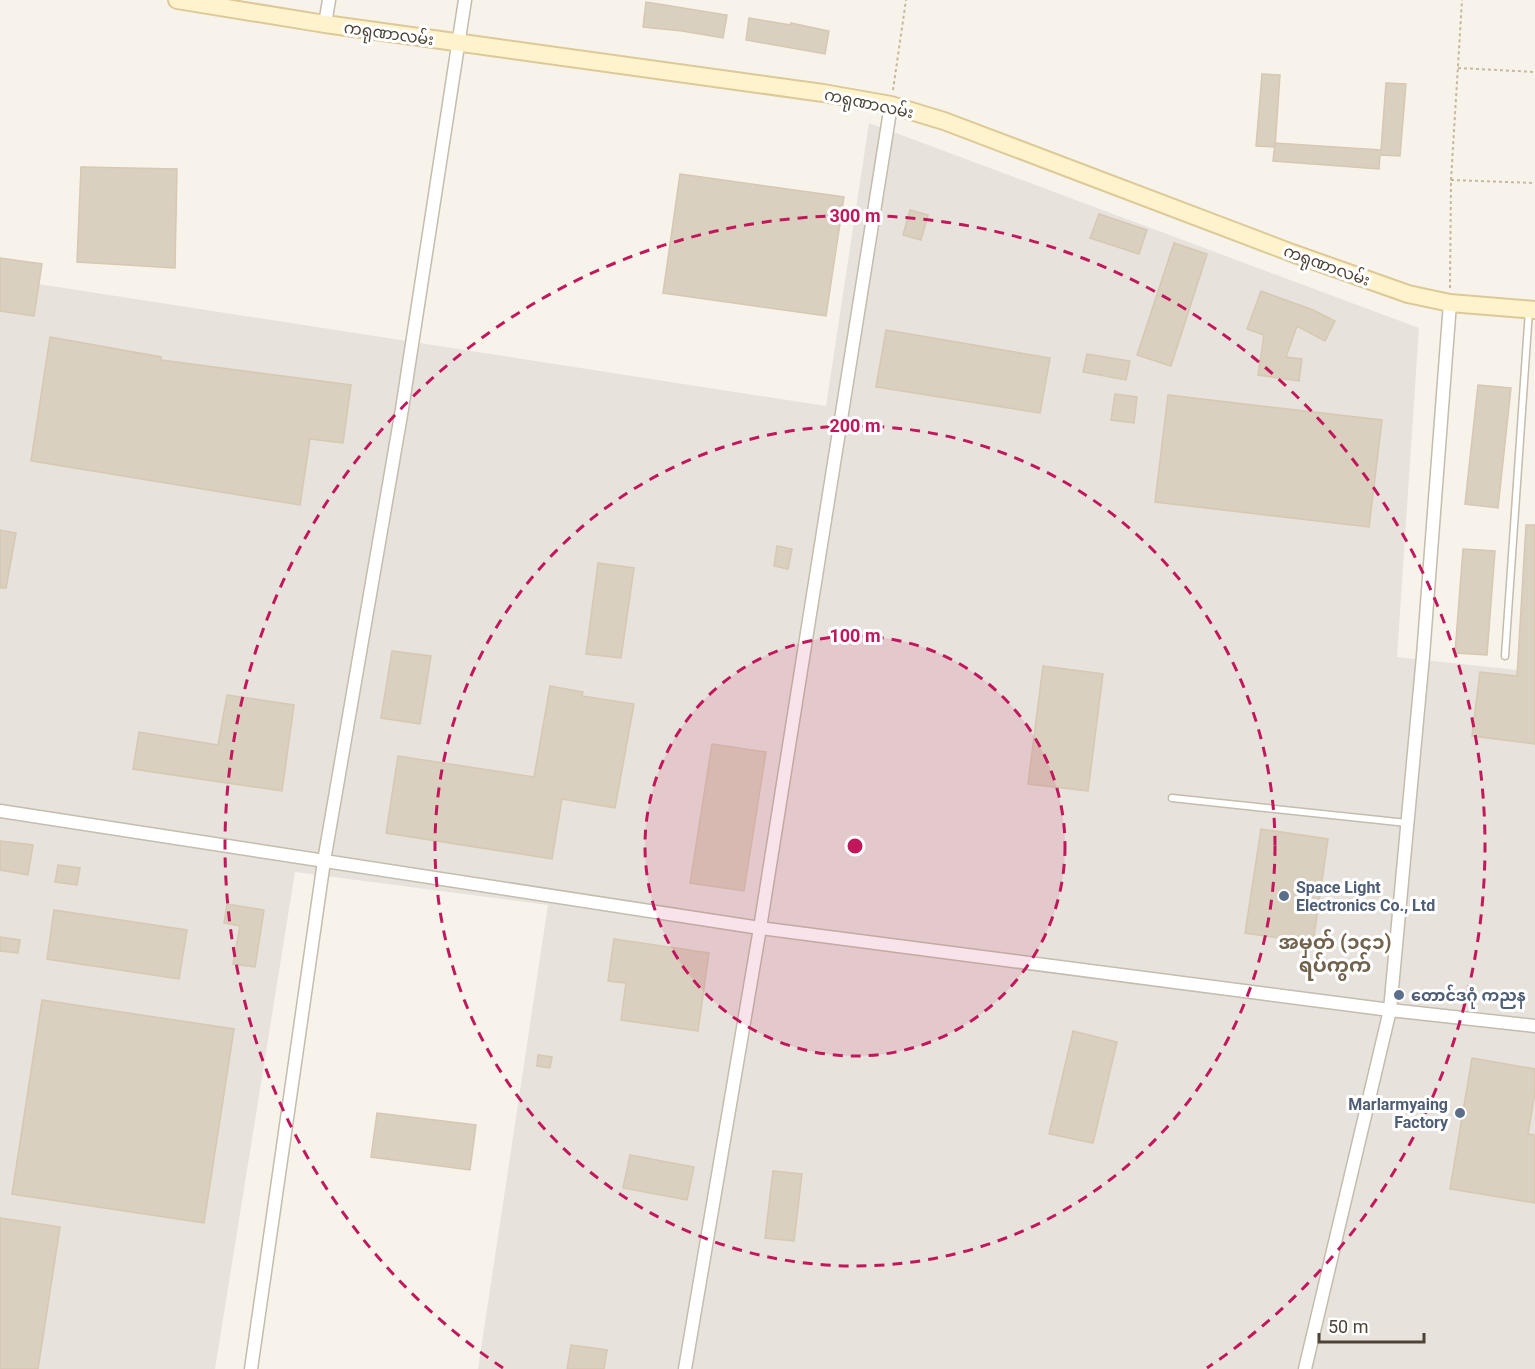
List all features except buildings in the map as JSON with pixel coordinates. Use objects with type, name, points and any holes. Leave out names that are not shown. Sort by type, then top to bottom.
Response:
[{"type":"street","name":"ကရုဏာလမ်း","points":[[177,0],[325,24],[823,93],[891,105],[944,121],[1408,294],[1450,303],[1532,310]]},
{"type":"street","points":[[325,24],[329,0]]},
{"type":"street","points":[[251,1369],[324,861],[402,409],[465,0]]},
{"type":"street","points":[[686,1369],[760,928],[891,105]]},
{"type":"street","points":[[1305,1369],[1390,1010],[1423,656],[1450,303]]},
{"type":"street","points":[[0,811],[760,928],[1390,1010],[1535,1026]]},
{"type":"lane","points":[[1505,656],[1532,310]]},
{"type":"lane","points":[[1172,798],[1408,823]]},
{"type":"path","points":[[891,105],[906,0]]},
{"type":"path","points":[[1450,303],[1451,180],[1462,0]]},
{"type":"path","points":[[1458,68],[1535,72]]},
{"type":"path","points":[[1451,180],[1535,183]]},
{"type":"shaded area","points":[[869,123],[1419,328],[1397,657],[1535,672],[1535,1369],[478,1369],[548,905],[295,872],[215,1369],[0,1369],[0,278],[826,406]]},
{"type":"place","name":"Space Light Electronics Co., Ltd","points":[[1284,896]]},
{"type":"place","name":"တောင်ဒဂုံ ကညန","points":[[1399,995]]},
{"type":"place","name":"Marlarmyaing Factory","points":[[1460,1113]]},
{"type":"district","name":"အမှတ် (၁၄၁) ရပ်ကွက်","points":[[1335,954]]}]
